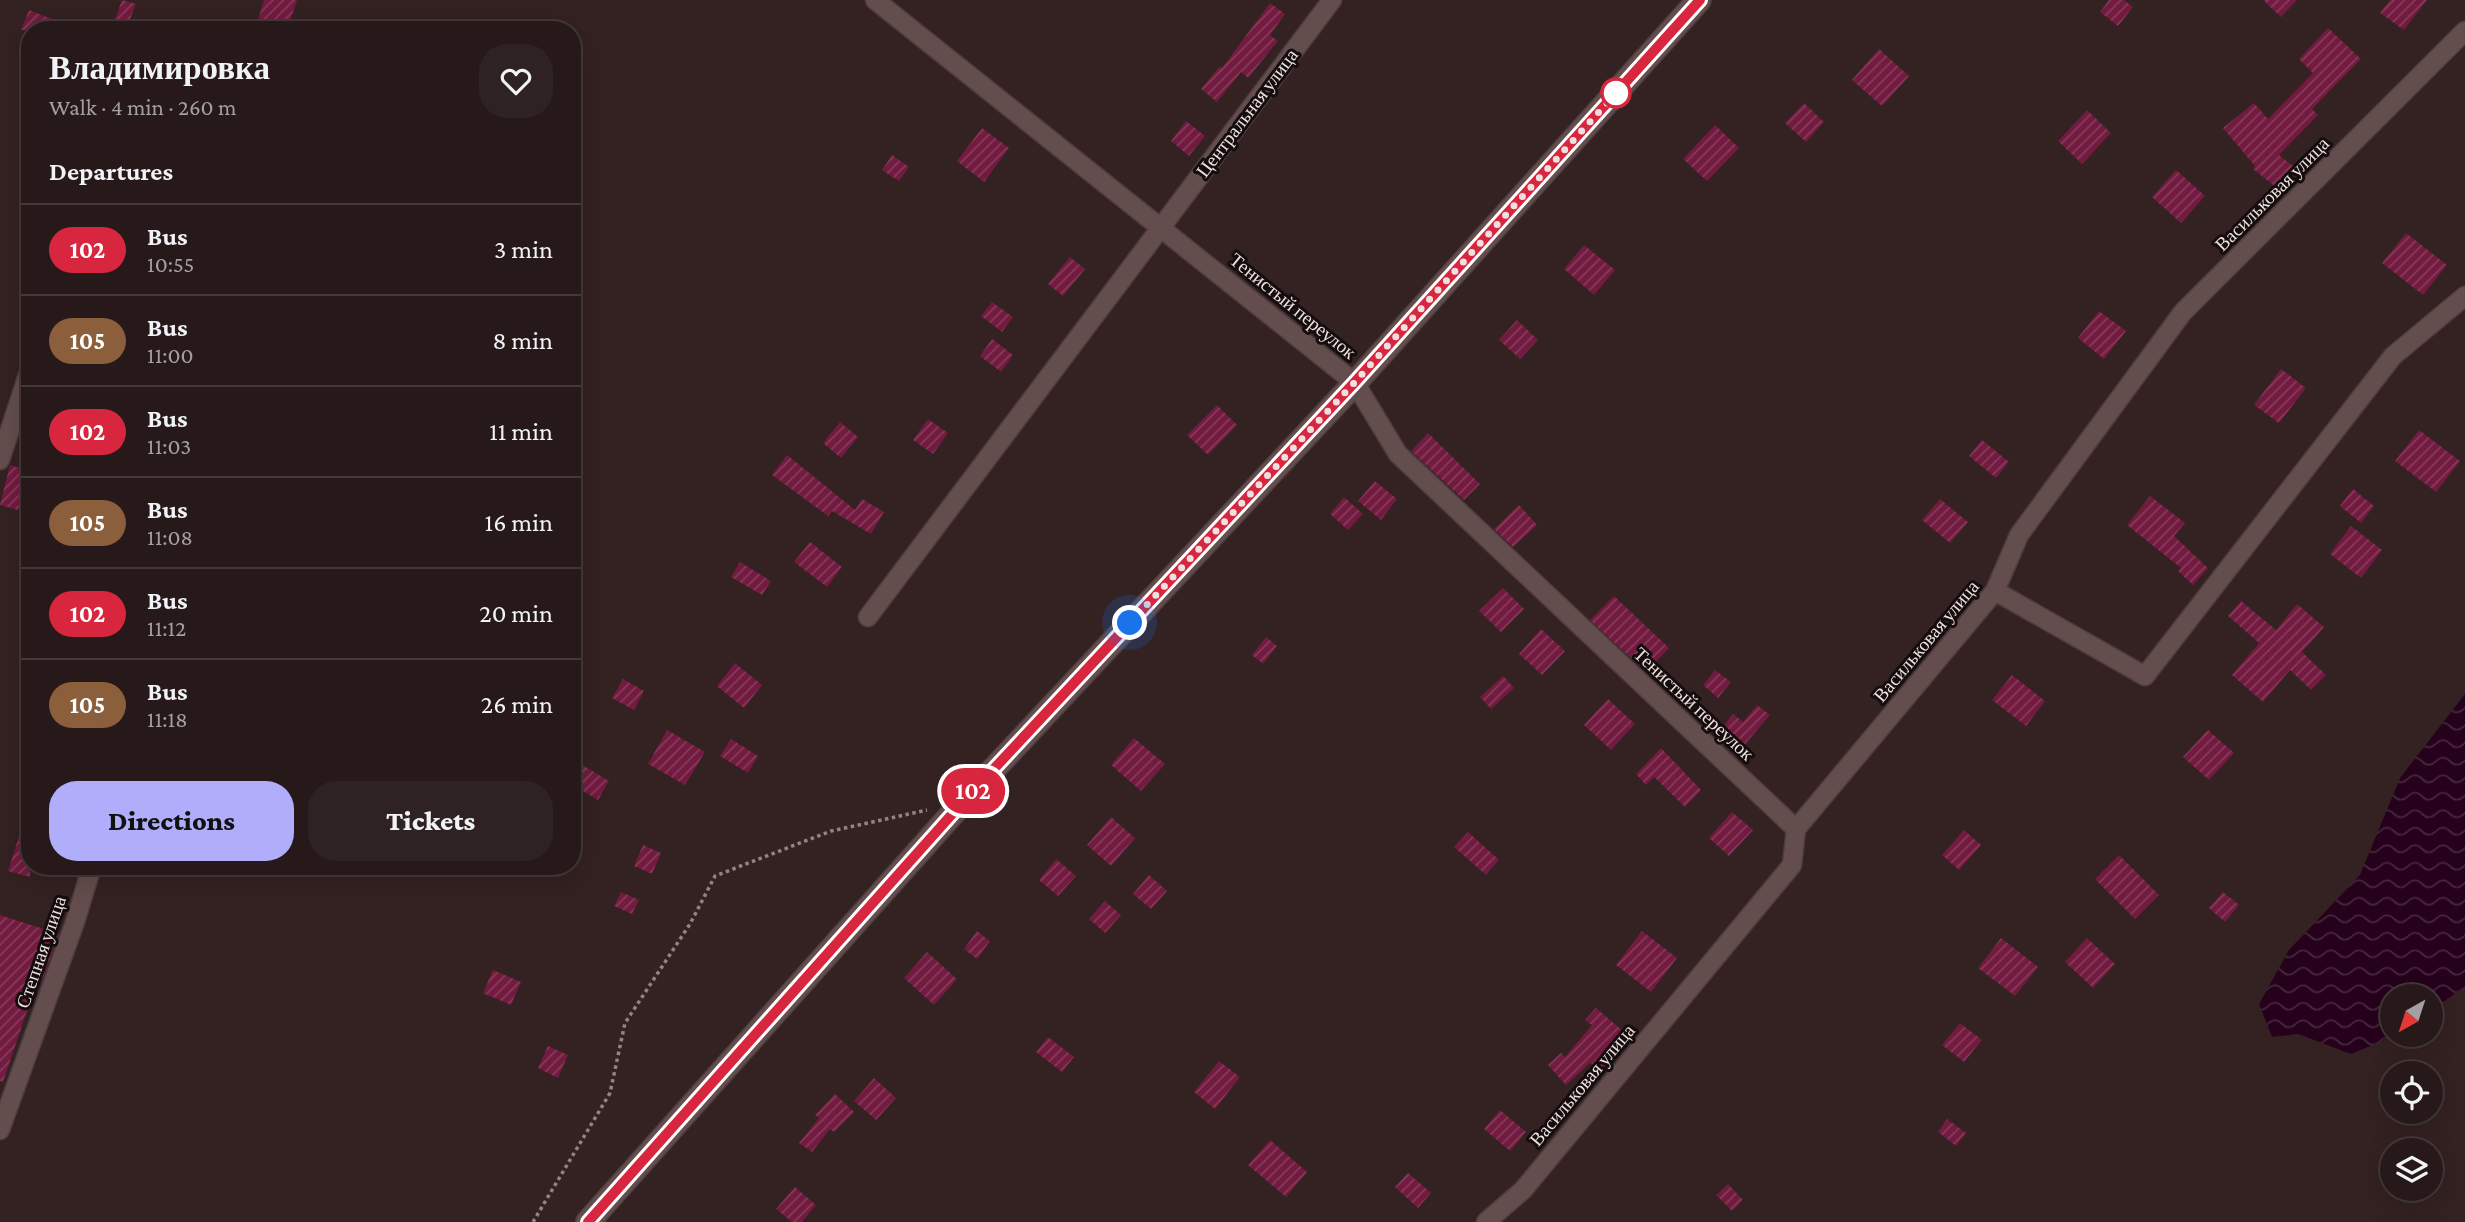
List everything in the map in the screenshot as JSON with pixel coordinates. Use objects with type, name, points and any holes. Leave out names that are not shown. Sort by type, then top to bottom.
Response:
[{"type":"street","name":"Тенистый переулок","points":[[875,0],[1163,227],[1354,383],[1398,454],[1796,830]]},
{"type":"street","name":"Центральная улица","points":[[868,617],[1332,0]]},
{"type":"street","points":[[592,1220],[962,803],[1354,383],[1699,0]]},
{"type":"street","name":"Васильковая улица","points":[[1486,1222],[1523,1190],[1792,865],[1796,830],[1995,591],[2019,535],[2183,312],[2465,31]]},
{"type":"street","points":[[1995,591],[2145,677],[2284,501],[2393,356],[2465,296]]},
{"type":"street","points":[[0,460],[21,396]]},
{"type":"street","name":"Степная улица","points":[[0,1129],[75,922],[89,875]]},
{"type":"path","points":[[533,1222],[610,1093],[625,1023],[690,924],[715,876],[831,831],[962,803]]},
{"type":"water","points":[[2465,694],[2465,986],[2443,1002],[2443,984],[2380,984],[2380,1042],[2351,1054],[2298,1034],[2272,1037],[2259,1004],[2289,950],[2360,875],[2400,778]]},
{"type":"building","points":[[122,0],[136,4],[129,21],[114,21]]},
{"type":"building","points":[[264,0],[297,0],[290,21],[258,21]]},
{"type":"building","points":[[2109,0],[2124,0],[2133,7],[2118,26],[2100,12]]},
{"type":"building","points":[[2263,0],[2297,0],[2281,17]]},
{"type":"building","points":[[2390,0],[2427,0],[2404,30],[2380,13]]},
{"type":"building","points":[[1270,3],[1285,14],[1270,35],[1278,41],[1248,78],[1241,72],[1217,102],[1201,89],[1220,66],[1222,68]]},
{"type":"building","points":[[29,10],[57,21],[25,21]]},
{"type":"building","points":[[2328,28],[2361,59],[2312,109],[2318,115],[2279,155],[2294,167],[2277,188],[2253,169],[2255,166],[2223,128],[2254,103],[2268,119],[2313,73],[2299,59]]},
{"type":"building","points":[[1879,49],[1909,76],[1882,106],[1852,80]]},
{"type":"building","points":[[1804,103],[1824,122],[1806,142],[1785,123]]},
{"type":"building","points":[[2087,110],[2111,133],[2082,164],[2058,141]]},
{"type":"building","points":[[1186,121],[1205,136],[1189,156],[1171,141]]},
{"type":"building","points":[[1715,125],[1739,148],[1707,181],[1683,159]]},
{"type":"building","points":[[982,128],[1009,148],[984,182],[957,161]]},
{"type":"building","points":[[892,155],[909,167],[899,181],[882,170]]},
{"type":"building","points":[[2176,170],[2205,196],[2181,223],[2152,197]]},
{"type":"building","points":[[2406,233],[2447,265],[2423,295],[2382,263]]},
{"type":"building","points":[[1584,245],[1615,270],[1594,295],[1564,269]]},
{"type":"building","points":[[1070,257],[1085,269],[1063,296],[1048,284]]},
{"type":"building","points":[[992,302],[1013,317],[1002,332],[981,316]]},
{"type":"building","points":[[2099,311],[2126,331],[2104,359],[2078,338]]},
{"type":"building","points":[[1517,320],[1538,340],[1520,359],[1499,340]]},
{"type":"building","points":[[992,339],[1013,355],[1001,372],[980,356]]},
{"type":"building","points":[[2281,369],[2306,388],[2279,423],[2254,405]]},
{"type":"building","points":[[1217,405],[1237,425],[1208,455],[1187,435]]},
{"type":"building","points":[[928,419],[948,433],[933,454],[913,440]]},
{"type":"building","points":[[840,422],[858,437],[841,458],[823,443]]},
{"type":"building","points":[[2419,430],[2460,461],[2436,492],[2395,461]]},
{"type":"building","points":[[1428,433],[1480,484],[1464,500],[1411,451]]},
{"type":"building","points":[[1982,440],[2009,462],[1996,478],[1969,456]]},
{"type":"building","points":[[787,455],[855,510],[862,499],[884,512],[871,534],[832,511],[828,516],[772,475]]},
{"type":"building","points":[[10,465],[21,468],[21,499],[18,510],[0,505]]},
{"type":"building","points":[[1375,481],[1397,499],[1381,520],[1358,501]]},
{"type":"building","points":[[2353,489],[2374,506],[2361,523],[2340,506]]},
{"type":"building","points":[[2150,496],[2185,523],[2174,536],[2208,568],[2193,585],[2178,571],[2181,568],[2127,525]]},
{"type":"building","points":[[1344,497],[1363,514],[1348,530],[1330,514]]},
{"type":"building","points":[[1940,499],[1968,522],[1950,543],[1922,520]]},
{"type":"building","points":[[1519,505],[1537,525],[1513,547],[1494,529]]},
{"type":"building","points":[[2351,526],[2382,550],[2361,578],[2330,554]]},
{"type":"building","points":[[810,542],[842,567],[827,587],[794,562]]},
{"type":"building","points":[[740,562],[771,581],[762,595],[731,577]]},
{"type":"building","points":[[1503,588],[1524,609],[1501,632],[1479,611]]},
{"type":"building","points":[[1614,596],[1669,648],[1646,672],[1590,620]]},
{"type":"building","points":[[2241,601],[2276,630],[2297,604],[2324,627],[2302,652],[2326,675],[2311,690],[2290,670],[2263,702],[2232,675],[2259,643],[2228,616]]},
{"type":"building","points":[[1541,629],[1565,651],[1542,675],[1519,654]]},
{"type":"building","points":[[1266,637],[1277,646],[1263,664],[1252,655]]},
{"type":"building","points":[[735,663],[762,685],[744,708],[717,686]]},
{"type":"building","points":[[1715,670],[1731,682],[1718,698],[1703,685]]},
{"type":"building","points":[[2012,675],[2045,701],[2026,726],[1992,700]]},
{"type":"building","points":[[1503,676],[1514,688],[1491,709],[1480,697]]},
{"type":"building","points":[[623,679],[644,691],[634,710],[612,698]]},
{"type":"building","points":[[1608,699],[1635,724],[1611,750],[1584,725]]},
{"type":"building","points":[[1757,705],[1770,715],[1735,756],[1715,737],[1733,714],[1743,722]]},
{"type":"building","points":[[667,730],[705,752],[685,785],[648,764]]},
{"type":"building","points":[[2208,730],[2234,753],[2209,780],[2183,757]]},
{"type":"building","points":[[1134,738],[1165,764],[1141,791],[1111,765]]},
{"type":"building","points":[[731,739],[758,756],[748,773],[720,756]]},
{"type":"building","points":[[1661,748],[1701,790],[1685,807],[1654,777],[1646,785],[1636,774]]},
{"type":"building","points":[[581,764],[609,781],[598,800],[581,790]]},
{"type":"building","points":[[1732,812],[1753,830],[1729,856],[1709,838]]},
{"type":"building","points":[[1111,817],[1135,838],[1111,866],[1087,845]]},
{"type":"building","points":[[21,830],[21,875],[8,871]]},
{"type":"building","points":[[1964,830],[1981,845],[1959,870],[1942,855]]},
{"type":"building","points":[[1468,832],[1499,860],[1486,875],[1454,847]]},
{"type":"building","points":[[643,845],[661,853],[652,874],[634,866]]},
{"type":"building","points":[[2119,855],[2159,895],[2135,919],[2095,879]]},
{"type":"building","points":[[1056,859],[1076,876],[1058,896],[1039,880]]},
{"type":"building","points":[[1149,875],[1167,891],[1151,909],[1133,894]]},
{"type":"building","points":[[621,892],[639,900],[632,914],[614,906]]},
{"type":"building","points":[[2223,892],[2239,905],[2225,922],[2209,908]]},
{"type":"building","points":[[1105,901],[1121,915],[1105,933],[1089,919]]},
{"type":"building","points":[[0,915],[59,934],[41,983],[37,981],[3,1082],[0,1081]]},
{"type":"building","points":[[977,931],[990,941],[977,959],[964,949]]},
{"type":"building","points":[[1642,931],[1677,958],[1651,992],[1616,965]]},
{"type":"building","points":[[2001,938],[2038,967],[2015,996],[1978,968]]},
{"type":"building","points":[[2087,938],[2115,964],[2093,988],[2065,962]]},
{"type":"building","points":[[927,952],[957,979],[934,1005],[904,978]]},
{"type":"building","points":[[493,970],[521,982],[511,1005],[483,993]]},
{"type":"building","points":[[1596,1008],[1624,1032],[1610,1047],[1617,1053],[1601,1072],[1590,1063],[1566,1085],[1548,1065],[1561,1053],[1565,1057],[1592,1025],[1585,1020]]},
{"type":"building","points":[[1960,1023],[1982,1040],[1964,1062],[1942,1045]]},
{"type":"building","points":[[1048,1037],[1074,1057],[1062,1072],[1036,1052]]},
{"type":"building","points":[[548,1046],[568,1055],[558,1078],[538,1068]]},
{"type":"building","points":[[1219,1061],[1240,1077],[1215,1109],[1194,1092]]},
{"type":"building","points":[[874,1078],[896,1098],[876,1120],[854,1101]]},
{"type":"building","points":[[835,1094],[854,1112],[834,1132],[830,1129],[812,1152],[799,1143],[819,1118],[815,1115]]},
{"type":"building","points":[[1500,1110],[1526,1132],[1510,1151],[1484,1129]]},
{"type":"building","points":[[1947,1119],[1966,1133],[1956,1146],[1938,1132]]},
{"type":"building","points":[[1270,1140],[1307,1172],[1286,1197],[1248,1165]]},
{"type":"building","points":[[1408,1173],[1431,1193],[1418,1208],[1395,1187]]},
{"type":"building","points":[[1728,1184],[1743,1200],[1732,1211],[1716,1195]]},
{"type":"building","points":[[795,1187],[816,1205],[802,1222],[792,1222],[776,1209]]},
{"type":"bus line","name":"102","points":[[588,1222],[962,803],[1354,383],[1700,0]]},
{"type":"route","points":[[1130,623],[1354,383],[1616,93]]}]
